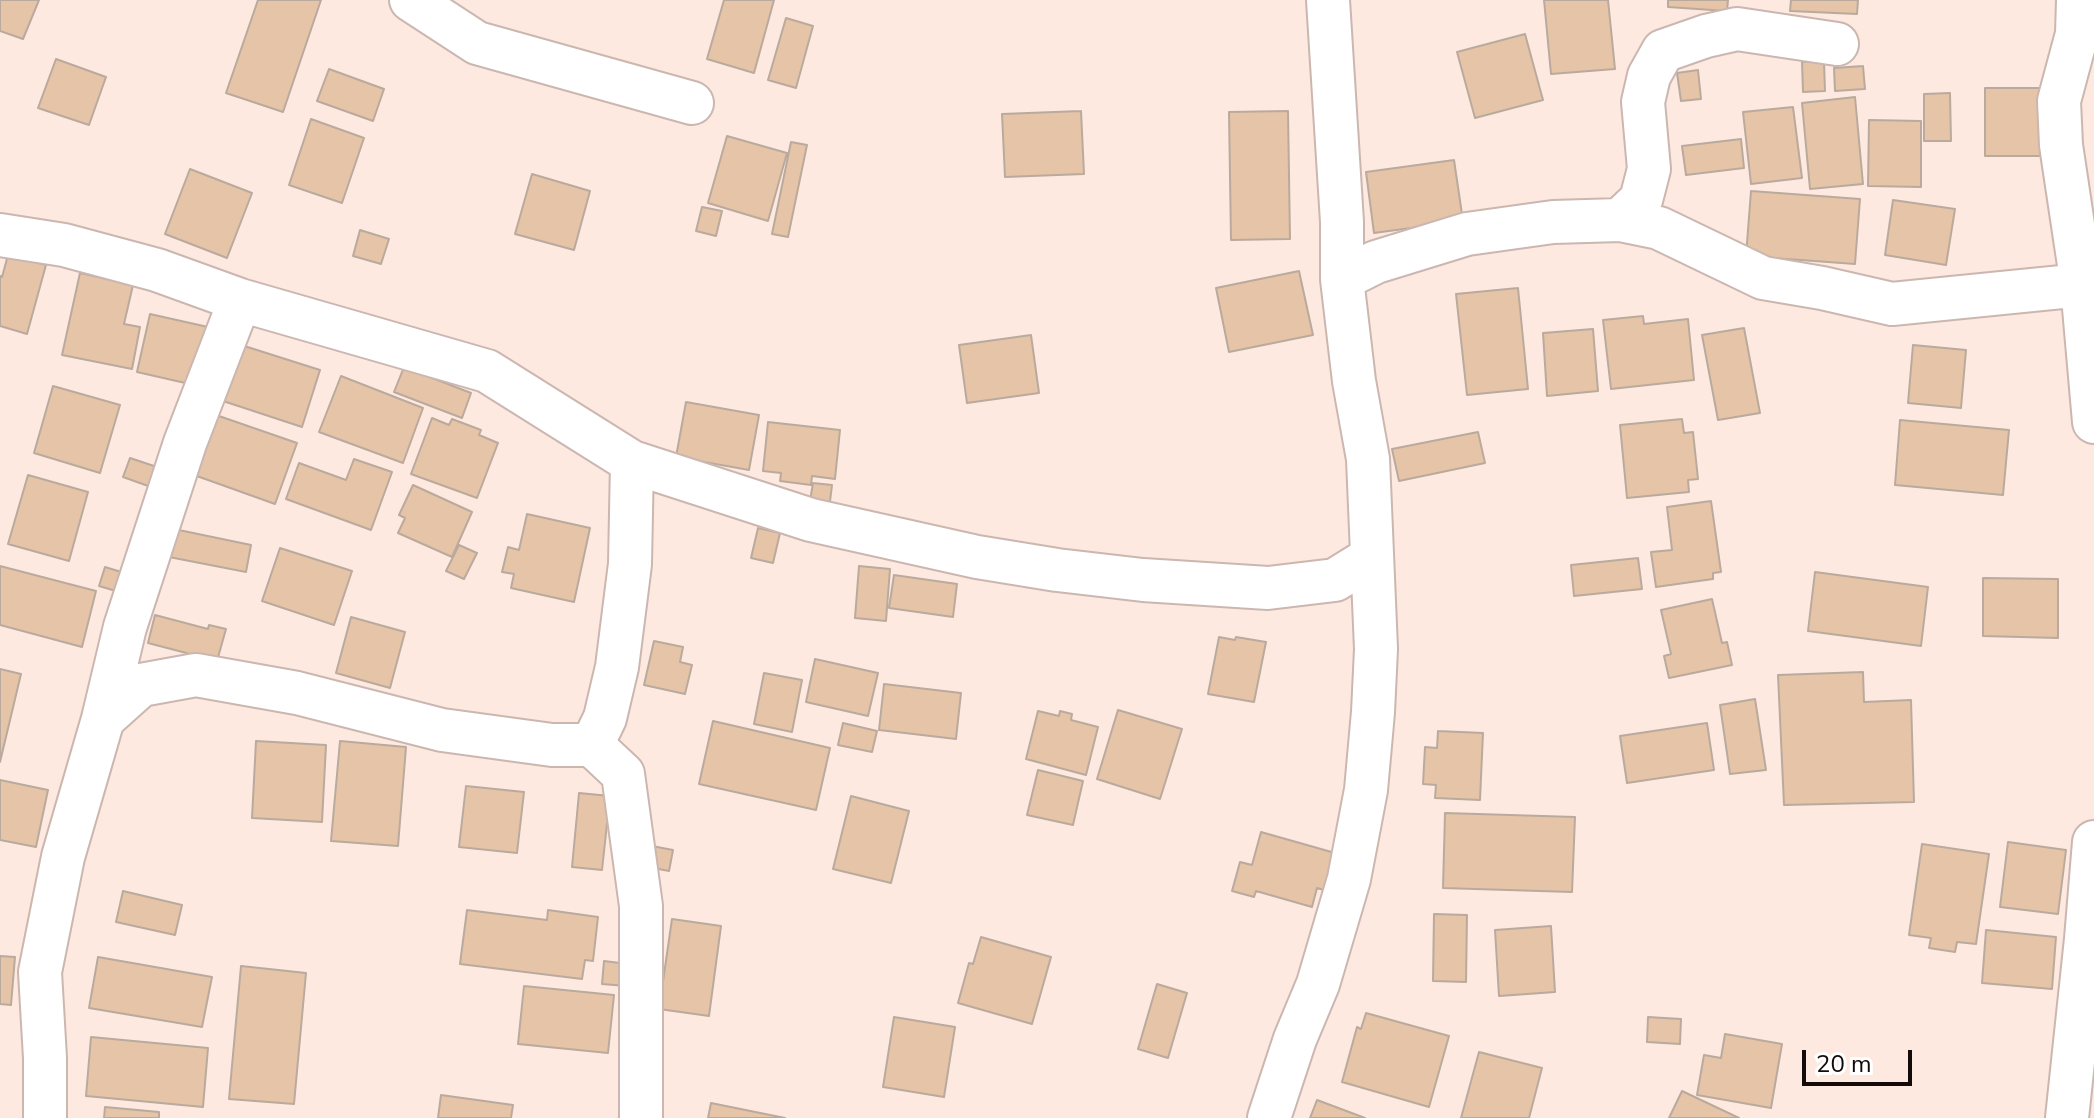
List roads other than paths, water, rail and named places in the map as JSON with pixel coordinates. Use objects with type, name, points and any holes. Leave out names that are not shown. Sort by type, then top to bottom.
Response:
[{"type":"street","points":[[411,0],[477,43],[692,103]]},
{"type":"street","points":[[1269,1118],[1295,1039],[1318,984],[1349,879],[1366,790],[1376,649],[1368,459],[1354,381],[1342,279],[1342,222],[1328,0]]},
{"type":"street","points":[[2078,0],[2077,34],[2059,101],[2061,145],[2082,285],[2094,422]]},
{"type":"street","points":[[1620,220],[1641,200],[1649,169],[1643,102],[1649,76],[1663,51],[1737,29],[1837,44]]},
{"type":"street","points":[[1342,279],[1376,262],[1467,234],[1553,222],[1620,220],[1659,228],[1763,278],[1892,304],[2082,285]]},
{"type":"street","points":[[0,235],[64,245],[142,266],[240,300],[487,371],[632,462],[811,520],[977,557],[1143,580],[1268,588],[1335,580],[1372,557]]},
{"type":"street","points":[[45,1118],[40,972],[63,857],[103,719],[125,627],[185,443],[240,300]]},
{"type":"street","points":[[592,745],[605,718],[617,667],[630,564],[632,462]]},
{"type":"street","points":[[103,719],[141,685],[196,675],[297,693],[442,730],[552,745],[592,745],[623,774],[641,906],[641,1118]]},
{"type":"street","points":[[2067,1118],[2094,842]]}]
